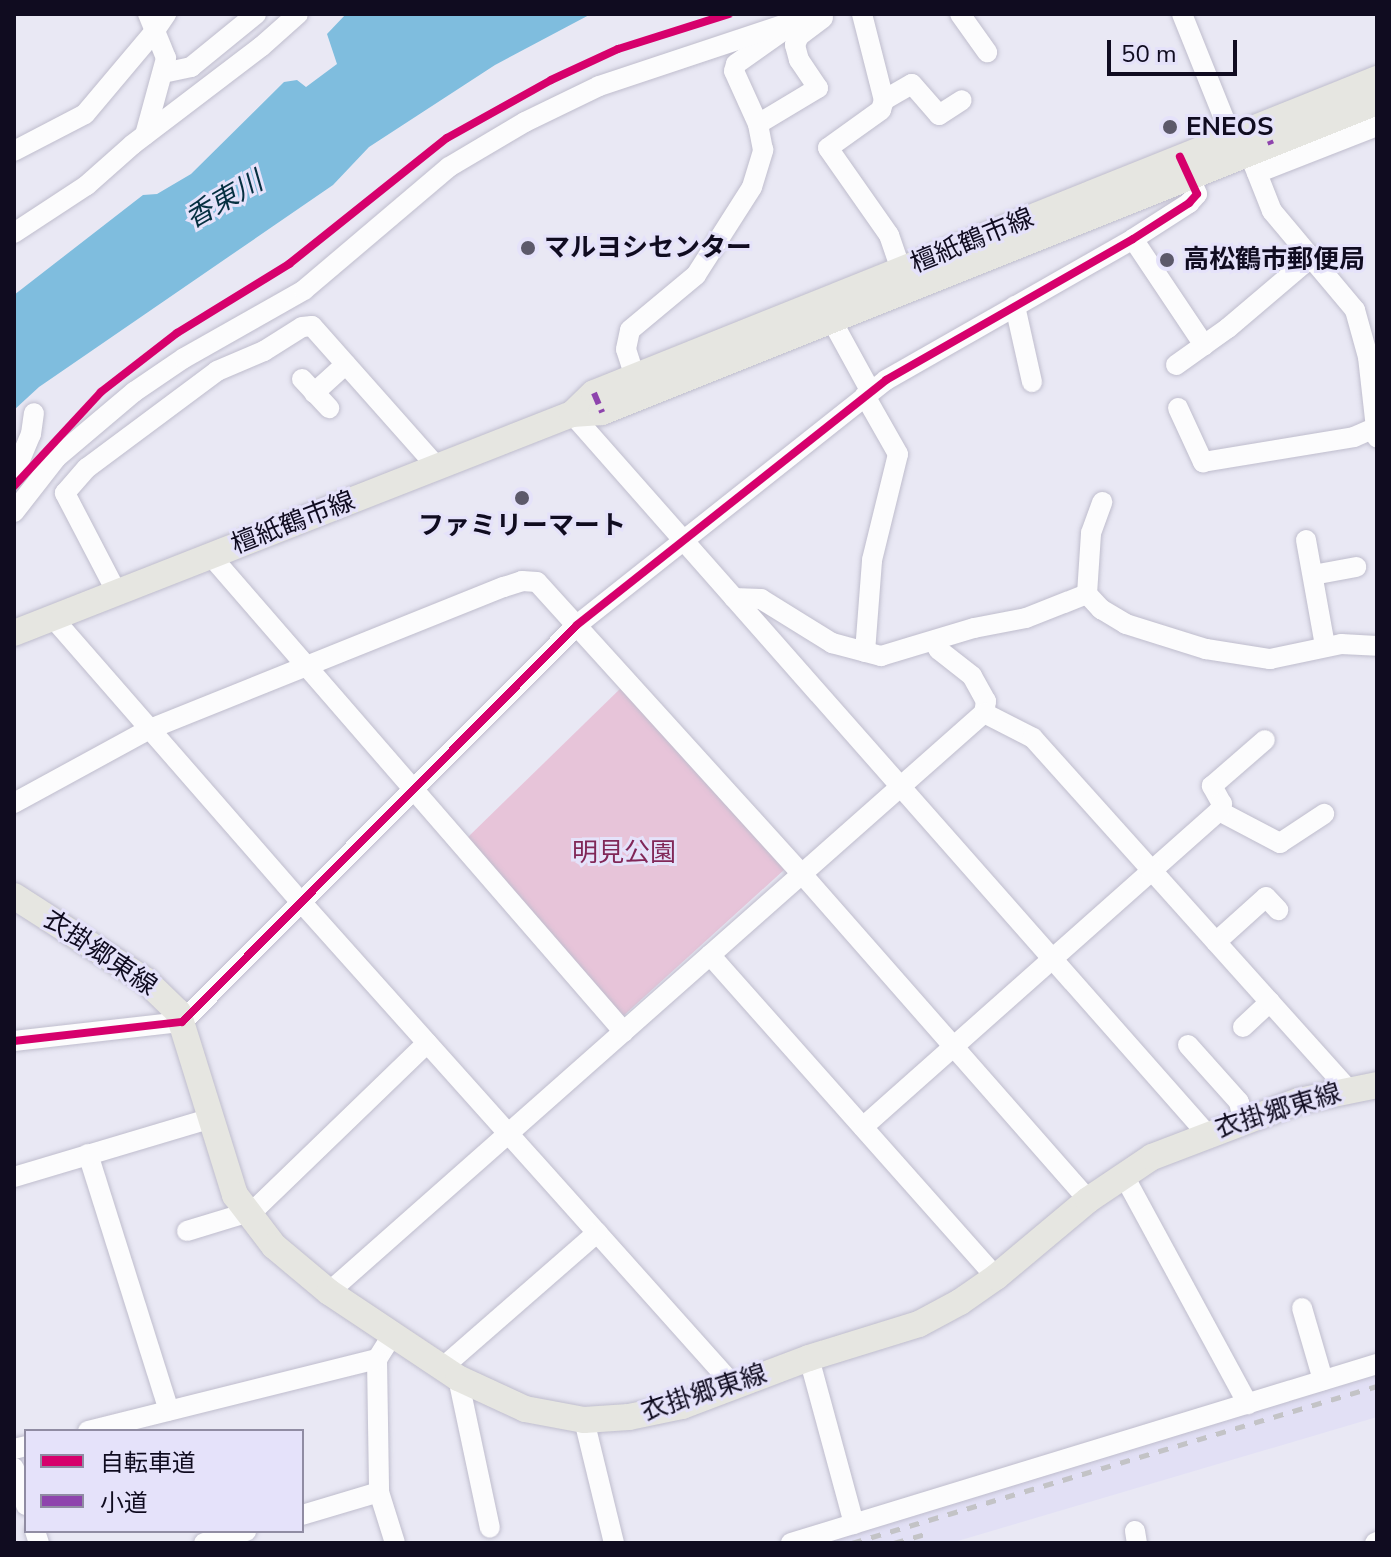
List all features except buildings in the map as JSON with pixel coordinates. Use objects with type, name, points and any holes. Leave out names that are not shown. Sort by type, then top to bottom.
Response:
[{"type":"main road","name":"檀紙鶴市線","points":[[1245,154],[1377,79]]},
{"type":"main road","name":"檀紙鶴市線","points":[[572,414],[594,393],[901,270],[1185,166],[1245,154],[1377,102]]},
{"type":"main road","name":"檀紙鶴市線","points":[[14,633],[572,414],[602,412],[831,319],[1185,166]]},
{"type":"main road","name":"衣掛郷東線","points":[[14,896],[145,980],[166,998],[182,1022],[230,1184],[247,1215],[274,1246],[329,1292],[384,1348],[450,1373],[525,1409],[584,1420],[656,1413],[809,1358],[919,1324],[960,1302],[996,1277],[1123,1174],[1243,1120],[1348,1089],[1377,1085]]},
{"type":"street","points":[[14,151],[85,114],[151,23],[166,14]]},
{"type":"street","points":[[163,73],[191,67],[256,14]]},
{"type":"street","points":[[14,233],[87,185],[298,14]]},
{"type":"street","points":[[14,512],[57,457],[123,400],[184,358],[304,290],[449,167],[525,122],[599,86],[815,14]]},
{"type":"street","points":[[758,124],[818,88],[799,60],[795,45],[799,36],[821,22],[824,14]]},
{"type":"street","points":[[862,14],[884,100],[881,110],[828,148],[889,235],[901,270]]},
{"type":"street","points":[[960,14],[987,52]]},
{"type":"street","points":[[1178,408],[1203,462],[1376,433],[1370,327],[1272,211],[1182,14]]},
{"type":"street","points":[[635,377],[626,349],[630,330],[696,275],[752,187],[763,150],[758,124],[734,71],[736,64],[795,21]]},
{"type":"street","points":[[145,135],[166,58],[151,23]]},
{"type":"street","points":[[884,100],[912,84],[939,115],[962,100]]},
{"type":"street","points":[[1245,154],[1377,126]]},
{"type":"street","points":[[14,1041],[182,1022],[577,625],[682,539],[915,361],[1133,239],[1189,203],[1197,194],[1185,166]]},
{"type":"street","points":[[1133,239],[1204,345]]},
{"type":"street","points":[[1176,365],[1313,256]]},
{"type":"street","points":[[1015,306],[1032,382]]},
{"type":"street","points":[[831,319],[898,454],[872,560],[865,652]]},
{"type":"street","points":[[117,593],[65,493],[87,468],[217,371],[264,351],[302,327],[312,326],[437,467]]},
{"type":"street","points":[[329,408],[308,386],[346,364]]},
{"type":"street","points":[[14,474],[31,434],[34,413]]},
{"type":"street","points":[[572,414],[903,785],[1207,1134]]},
{"type":"street","points":[[1102,502],[1091,533],[1087,594],[1101,609],[1126,624],[1206,649],[1270,659],[1325,646],[1377,646]]},
{"type":"street","points":[[1306,540],[1325,646]]},
{"type":"street","points":[[211,556],[624,1032]]},
{"type":"street","points":[[1313,575],[1356,567]]},
{"type":"street","points":[[14,803],[150,729],[522,581],[537,582],[802,874],[1088,1200]]},
{"type":"street","points":[[734,598],[761,599],[816,635],[881,656],[1026,618],[1087,594]]},
{"type":"street","points":[[53,618],[302,903],[735,1387]]},
{"type":"street","points":[[329,1292],[984,713],[986,701],[972,676],[939,650],[934,642]]},
{"type":"street","points":[[984,713],[1033,738],[1348,1089]]},
{"type":"street","points":[[863,1127],[1219,811],[1222,804],[1212,786],[1265,740]]},
{"type":"street","points":[[1219,811],[1280,843],[1324,814]]},
{"type":"street","points":[[1216,942],[1266,897],[1278,910]]},
{"type":"street","points":[[710,955],[996,1277]]},
{"type":"street","points":[[1243,1027],[1270,1002]]},
{"type":"street","points":[[187,1231],[247,1215],[427,1043]]},
{"type":"street","points":[[1188,1045],[1239,1102],[1243,1120]]},
{"type":"street","points":[[14,1177],[209,1119]]},
{"type":"street","points":[[88,1154],[169,1411]]},
{"type":"street","points":[[1123,1174],[1248,1404]]},
{"type":"street","points":[[490,1528],[450,1373],[597,1233]]},
{"type":"street","points":[[1302,1308],[1323,1380]]},
{"type":"street","points":[[96,1429],[169,1411],[384,1348],[379,1492],[395,1543]]},
{"type":"street","points":[[809,1358],[854,1524]]},
{"type":"street","points":[[791,1543],[1377,1364]]},
{"type":"street","points":[[584,1420],[614,1543]]},
{"type":"street","points":[[14,1468],[24,1499]]},
{"type":"street","points":[[304,1514],[379,1492]]},
{"type":"street","points":[[204,1543],[239,1533]]},
{"type":"shaded area","points":[[1377,1375],[1377,1417],[951,1543],[821,1543]]},
{"type":"green space","name":"明見公園","points":[[623,686],[785,869],[621,1018],[466,839]]},
{"type":"water","name":"香東川","points":[[346,14],[591,14],[495,65],[369,147],[333,185],[39,387],[14,410],[14,295],[143,195],[157,194],[191,174],[284,82],[297,80],[306,87],[337,64],[327,34]]},
{"type":"railway","points":[[852,1543],[1377,1386]]},
{"type":"railway","points":[[894,1543],[925,1534]]},
{"type":"marked path","points":[[1263,124],[1271,144]]},
{"type":"marked path","points":[[594,393],[602,412]]},
{"type":"cycle path","points":[[14,486],[101,392],[177,333],[289,264],[447,138],[551,80],[618,49],[729,14]]},
{"type":"cycle path","points":[[14,1041],[182,1022],[577,625],[886,380],[1133,239],[1189,203],[1197,194],[1180,157]]},
{"type":"place","name":"ENEOS","points":[[1170,127]]},
{"type":"place","name":"マルヨシセンター","points":[[528,248]]},
{"type":"place","name":"高松鶴市郵便局","points":[[1167,260]]},
{"type":"place","name":"ファミリーマート","points":[[522,498]]}]
